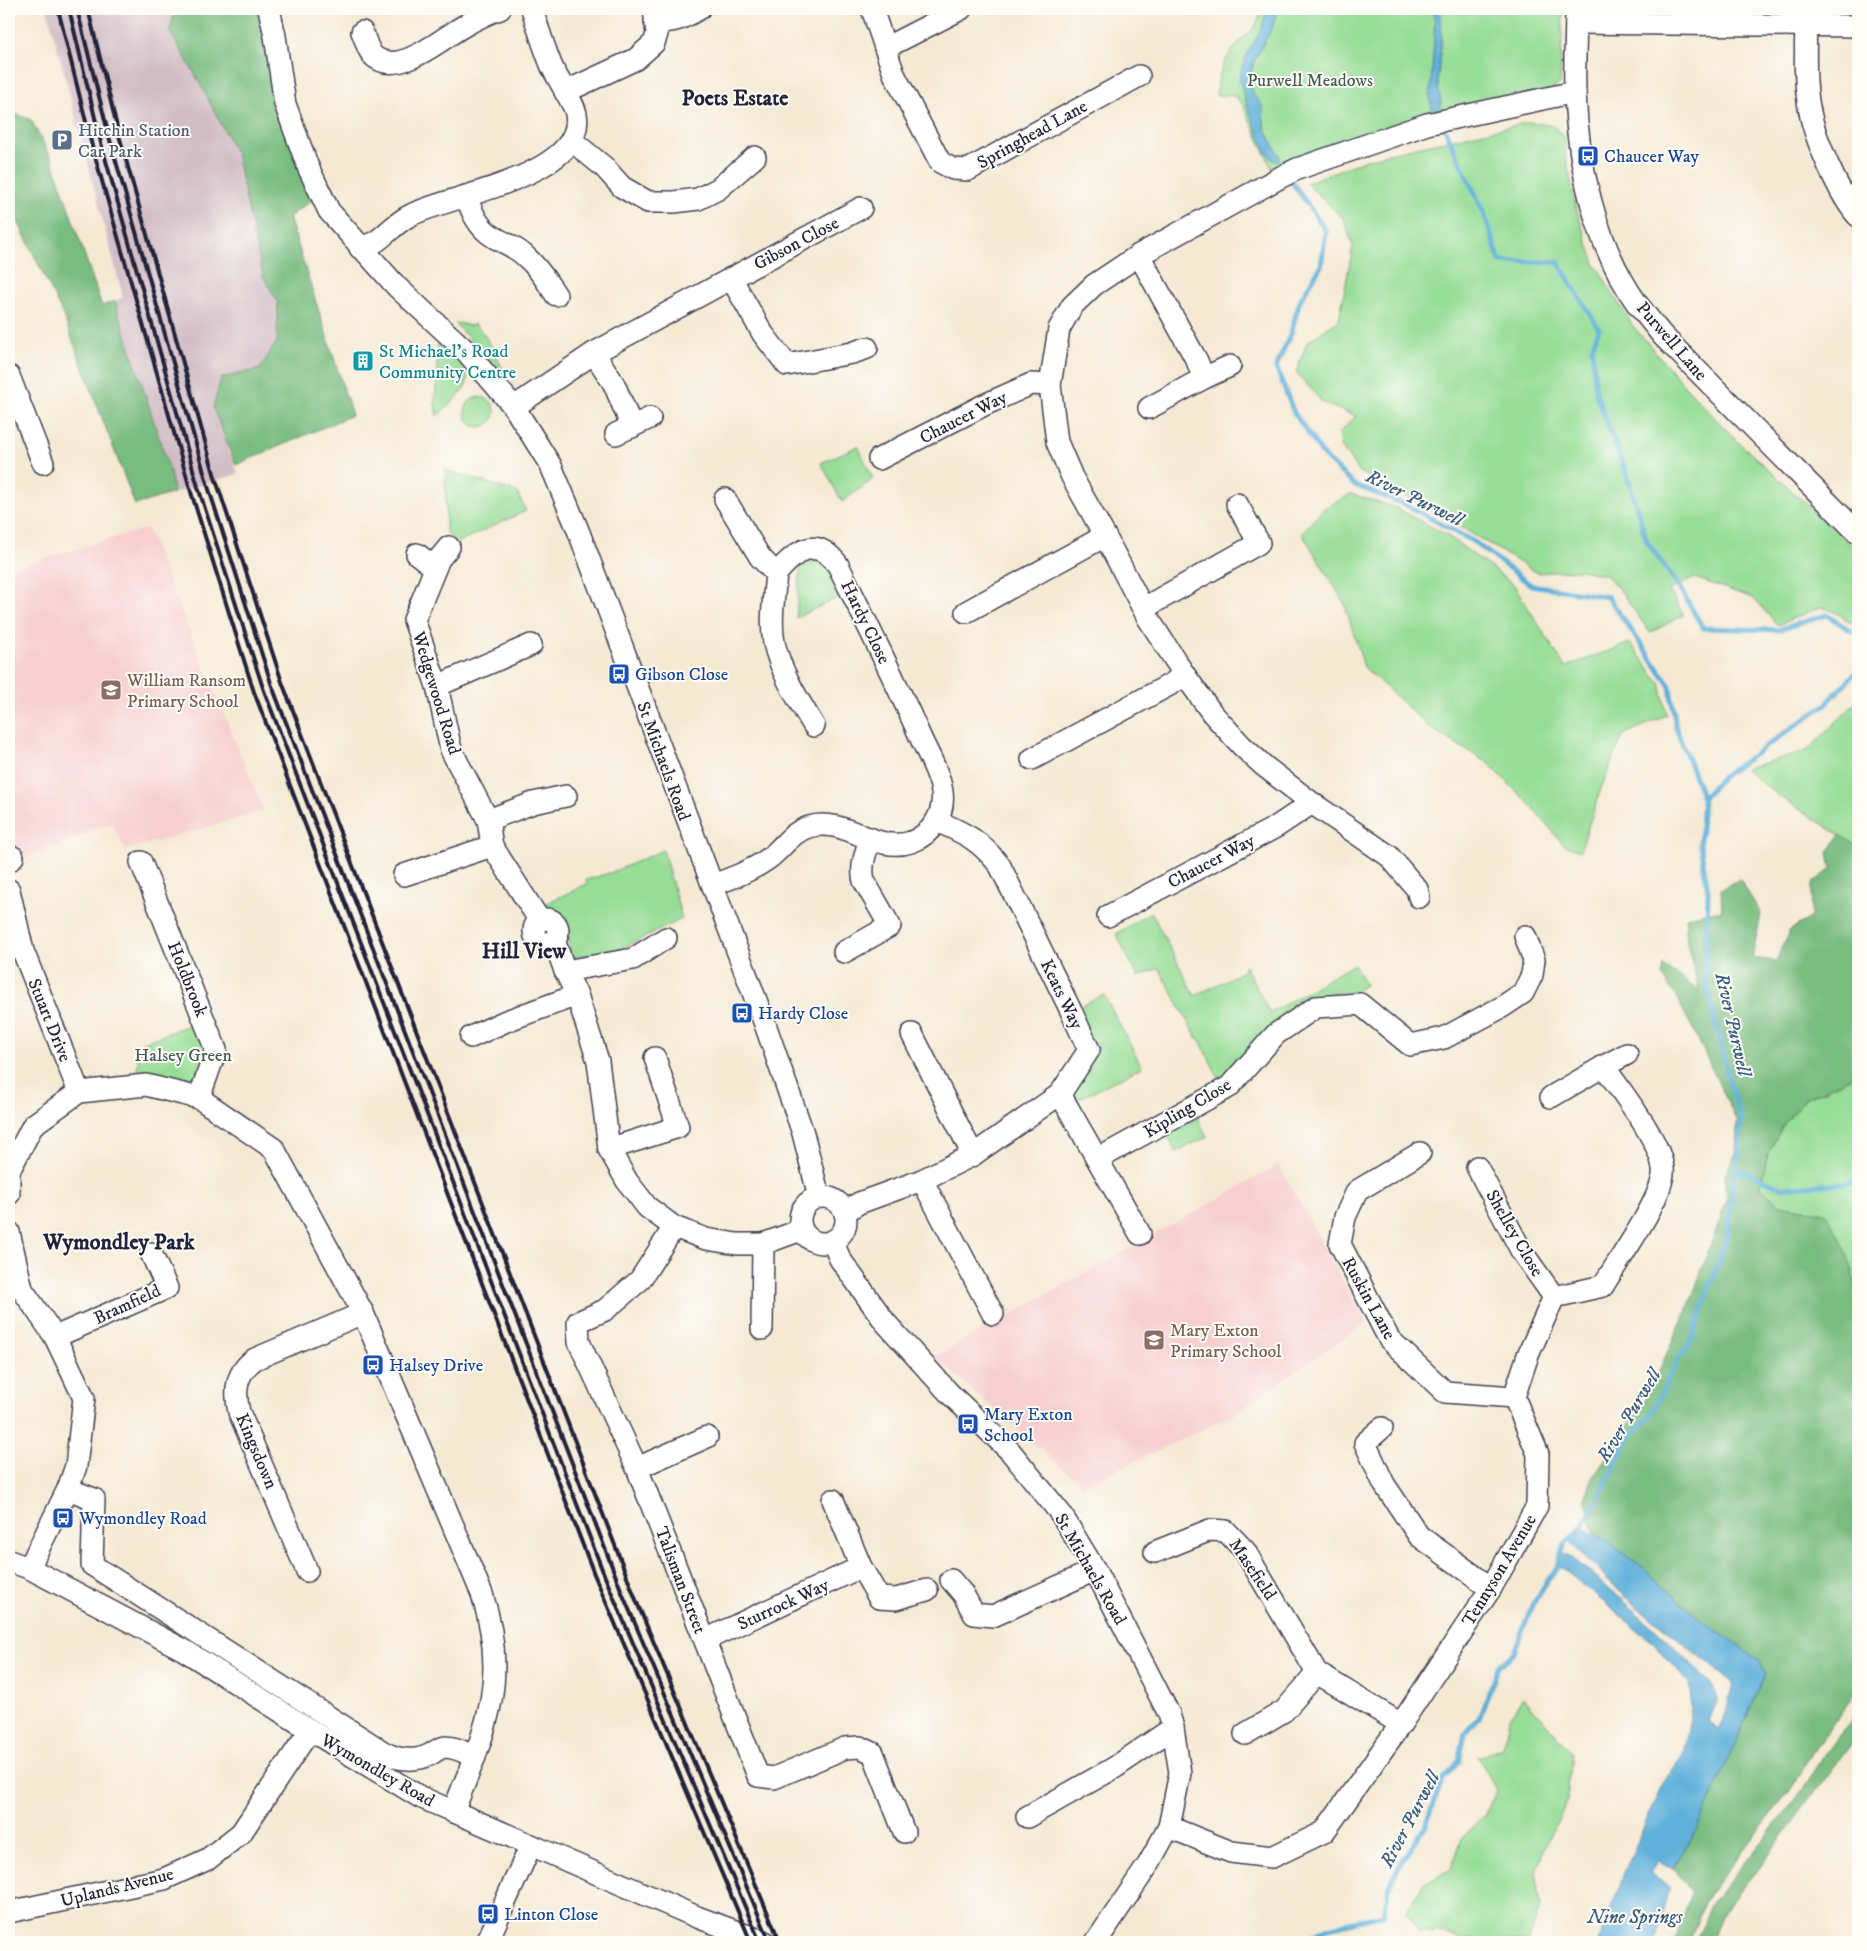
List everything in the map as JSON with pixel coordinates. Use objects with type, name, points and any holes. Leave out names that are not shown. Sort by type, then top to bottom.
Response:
[{"type":"street","points":[[269,9],[285,104],[308,167],[330,211],[360,248],[377,241],[393,226],[411,214],[495,187],[542,168],[562,153],[571,140],[576,126],[576,114],[545,49],[532,9]]},
{"type":"street","points":[[362,32],[375,58],[392,63],[419,54],[461,28],[500,9]]},
{"type":"street","points":[[654,15],[670,22],[682,19],[699,9]]},
{"type":"street","name":"Springhead Lane","points":[[872,9],[894,74],[940,162],[953,169],[968,170],[1139,76]]},
{"type":"street","points":[[885,48],[961,9]]},
{"type":"street","points":[[565,92],[636,59],[646,52],[654,43],[657,34],[654,15]]},
{"type":"street","points":[[1576,16],[1806,17],[1858,26]]},
{"type":"street","name":"Purwell Lane","points":[[1576,16],[1575,92],[1579,140],[1587,186],[1600,230],[1618,272],[1638,304],[1662,335],[1858,532]]},
{"type":"street","points":[[1806,17],[1810,113],[1830,167],[1843,194],[1858,216]]},
{"type":"street","points":[[1419,897],[1417,888],[1389,856],[1312,803],[1264,766],[1242,746],[1212,713],[1184,674],[1144,608],[1072,478],[1057,442],[1050,384],[1059,329],[1072,306],[1094,285],[1140,255],[1289,173],[1427,124],[1575,92]]},
{"type":"street","points":[[571,140],[604,167],[622,187],[648,202],[674,202],[698,199],[718,189],[755,157]]},
{"type":"street","points":[[466,196],[480,225],[494,237],[527,257],[539,270],[556,295]]},
{"type":"street","name":"Gibson Close","points":[[514,406],[594,353],[861,208]]},
{"type":"street","name":"St Michaels Road","points":[[360,248],[413,303],[464,349],[514,406],[552,466],[713,885],[787,1085],[792,1105],[803,1133],[819,1197]]},
{"type":"street","points":[[1140,255],[1197,361],[1204,378]]},
{"type":"street","points":[[731,278],[763,334],[780,371],[852,354],[867,348]]},
{"type":"street","points":[[594,353],[614,384],[632,426]]},
{"type":"street","points":[[1149,408],[1230,366]]},
{"type":"street","points":[[9,376],[43,463]]},
{"type":"street","name":"Chaucer Way","points":[[879,459],[984,405],[1031,384],[1050,384]]},
{"type":"street","points":[[725,499],[760,557],[776,574],[772,619],[774,642],[778,657],[798,699],[814,726]]},
{"type":"street","points":[[1144,608],[1259,543],[1237,504]]},
{"type":"street","points":[[966,612],[1105,536]]},
{"type":"street","name":"Wedgewood Road","points":[[449,547],[438,559],[414,620],[437,686],[451,750],[488,820],[492,846],[540,921],[535,926],[534,932],[537,938],[542,942],[554,940],[565,971]]},
{"type":"street","name":"Hardy Close","points":[[776,574],[789,559],[800,551],[809,549],[818,549],[825,552],[838,565],[896,682],[940,783],[942,805],[937,821]]},
{"type":"street","points":[[418,554],[435,568]]},
{"type":"street","points":[[437,686],[531,645]]},
{"type":"street","points":[[1032,759],[1173,683],[1184,674]]},
{"type":"street","points":[[488,820],[534,803],[566,796]]},
{"type":"street","name":"Chaucer Way","points":[[1108,916],[1276,827],[1312,803]]},
{"type":"street","points":[[713,885],[755,867],[768,859],[800,830],[818,824],[832,826],[888,845],[906,843],[923,836],[931,830],[937,821]]},
{"type":"street","name":"Keats Way","points":[[845,1212],[859,1203],[922,1180],[973,1156],[1060,1094],[1089,1050],[1000,866],[984,846],[971,837],[937,821]]},
{"type":"street","points":[[844,952],[890,926],[864,881],[862,874],[862,866],[870,838]]},
{"type":"street","points":[[404,875],[492,846]]},
{"type":"street","name":"Holdbrook","points":[[141,862],[216,1050],[199,1098]]},
{"type":"street","name":"Stuart Drive","points":[[9,890],[16,954],[79,1092]]},
{"type":"street","name":"Kipling Close","points":[[1098,1159],[1229,1087],[1276,1034],[1316,1007],[1360,1004],[1410,1045],[1444,1038],[1481,1019],[1523,993],[1532,975],[1534,960],[1525,936]]},
{"type":"street","points":[[666,938],[633,960],[565,971],[577,995],[598,1061],[608,1149],[627,1181],[647,1207],[674,1227],[706,1239],[737,1244],[763,1244],[802,1230]]},
{"type":"street","points":[[471,1037],[506,1021],[577,995]]},
{"type":"street","points":[[912,1034],[973,1156]]},
{"type":"street","points":[[1551,1097],[1627,1054]]},
{"type":"street","points":[[608,1149],[678,1127],[654,1058]]},
{"type":"street","points":[[1514,1397],[1528,1355],[1554,1297],[1603,1286],[1658,1196],[1664,1169],[1656,1143],[1604,1066]]},
{"type":"street","points":[[9,1194],[9,1171],[33,1125],[79,1092],[146,1085],[199,1098],[274,1149],[363,1313],[479,1586],[490,1618],[495,1658],[494,1685],[486,1728],[453,1812]]},
{"type":"street","points":[[1060,1094],[1140,1234]]},
{"type":"street","name":"Ruskin Lane","points":[[1420,1153],[1358,1191],[1345,1217],[1340,1244],[1389,1339],[1445,1392],[1514,1397]]},
{"type":"street","name":"Shelley Close","points":[[1477,1167],[1522,1252],[1554,1297]]},
{"type":"street","points":[[922,1180],[993,1314]]},
{"type":"street","points":[[819,1197],[832,1198],[840,1204],[845,1212],[846,1226],[841,1236],[833,1242],[822,1244],[811,1240],[802,1230],[799,1221],[802,1210],[810,1201],[819,1197]]},
{"type":"street","name":"Talisman Street","points":[[674,1227],[640,1280],[605,1310],[578,1322],[580,1342],[637,1468],[758,1776],[774,1778],[845,1748],[860,1747],[873,1753],[904,1832]]},
{"type":"street","points":[[9,1232],[22,1289],[55,1337],[84,1398],[76,1466],[68,1488],[29,1568]]},
{"type":"street","name":"St Michaels Road","points":[[833,1242],[840,1259],[885,1322],[950,1394],[1010,1451],[1061,1514],[1095,1570],[1170,1714],[1180,1773],[1169,1827],[1148,1865],[1096,1942]]},
{"type":"street","points":[[762,1329],[763,1244]]},
{"type":"street","name":"Bramfield","points":[[55,1337],[167,1288],[151,1253]]},
{"type":"street","name":"Kingsdown","points":[[308,1571],[239,1412],[236,1399],[237,1386],[244,1368],[255,1359],[363,1313]]},
{"type":"street","name":"Tennyson Avenue","points":[[1169,1827],[1231,1852],[1272,1857],[1324,1832],[1401,1724],[1491,1588],[1537,1506],[1538,1454],[1514,1397]]},
{"type":"street","points":[[1382,1428],[1365,1444],[1384,1484],[1414,1529],[1419,1536],[1491,1588]]},
{"type":"street","points":[[637,1468],[706,1437]]},
{"type":"street","name":"Wymondley Road","points":[[68,1488],[94,1498],[92,1565],[385,1753],[394,1757],[412,1759],[431,1754],[443,1747],[457,1749],[475,1757]]},
{"type":"street","points":[[833,1500],[861,1567],[879,1598],[896,1598],[926,1590]]},
{"type":"street","name":"Masefield","points":[[1155,1552],[1210,1530],[1226,1531],[1244,1551],[1317,1673],[1401,1724]]},
{"type":"street","name":"Wymondley Road","points":[[9,1561],[29,1568],[184,1650],[420,1797],[697,1917],[766,1942]]},
{"type":"street","name":"Sturrock Way","points":[[705,1640],[861,1567]]},
{"type":"street","points":[[951,1580],[963,1594],[974,1614],[993,1616],[1095,1570]]},
{"type":"street","points":[[1245,1734],[1284,1711],[1317,1673]]},
{"type":"street","points":[[1027,1817],[1114,1768],[1173,1728]]},
{"type":"street","name":"Uplands Avenue","points":[[9,1912],[164,1879],[208,1859],[241,1833],[310,1730]]},
{"type":"street","points":[[487,1942],[531,1845]]},
{"type":"shaded area","points":[[47,9],[175,9],[170,32],[195,74],[236,153],[263,276],[278,302],[277,341],[260,369],[221,378],[213,408],[238,474],[174,493],[170,472],[115,301],[123,297]]},
{"type":"shaded area","name":"William Ransom Primary School","points":[[147,528],[264,811],[126,850],[112,823],[18,861],[9,854],[9,569]]},
{"type":"shaded area","name":"Mary Exton Primary School","points":[[1279,1165],[1366,1323],[1234,1414],[1083,1486],[935,1357]]},
{"type":"green space","points":[[175,9],[262,9],[313,199],[289,217],[352,415],[236,465],[213,408],[221,378],[260,369],[277,341],[278,302],[263,276],[236,153],[195,74],[170,32]]},
{"type":"green space","name":"Purwell Meadows","points":[[1262,9],[1563,9],[1560,84],[1548,92],[1273,171],[1243,105],[1235,96],[1216,95],[1219,75],[1224,64],[1235,47],[1257,22]]},
{"type":"green space","points":[[9,111],[31,120],[52,159],[102,306],[115,301],[170,472],[174,493],[135,505],[63,315],[9,203]]},
{"type":"green space","points":[[1530,122],[1554,126],[1564,137],[1577,212],[1595,264],[1633,326],[1683,384],[1735,439],[1852,546],[1858,561],[1858,618],[1851,623],[1837,613],[1821,607],[1778,625],[1753,598],[1695,578],[1669,590],[1684,615],[1650,633],[1620,590],[1606,575],[1580,570],[1537,573],[1421,503],[1359,472],[1342,448],[1339,433],[1356,416],[1323,403],[1296,372],[1307,342],[1339,320],[1353,246],[1343,218],[1306,183],[1362,161],[1394,152]]},
{"type":"green space","points":[[459,323],[470,326],[475,324],[485,336],[507,378],[455,324]]},
{"type":"green space","points":[[440,342],[462,364],[467,380],[465,388],[459,396],[437,416],[435,404],[438,345]]},
{"type":"green space","points":[[480,397],[490,402],[495,412],[490,422],[480,427],[470,422],[465,412],[470,402]]},
{"type":"green space","points":[[858,446],[873,479],[842,502],[821,463]]},
{"type":"green space","points":[[445,470],[517,492],[526,511],[458,542],[446,533]]},
{"type":"green space","points":[[1351,494],[1394,507],[1447,535],[1514,585],[1565,667],[1630,643],[1660,683],[1667,715],[1623,735],[1602,786],[1580,851],[1564,845],[1532,807],[1488,763],[1430,728],[1364,667],[1344,602],[1302,533],[1323,509]]},
{"type":"green space","points":[[811,561],[823,565],[831,573],[841,596],[796,618],[800,568],[806,562]]},
{"type":"green space","points":[[1858,700],[1858,847],[1779,796],[1745,769],[1808,750]]},
{"type":"green space","points":[[1840,835],[1858,847],[1858,1074],[1805,1099],[1782,1127],[1768,1154],[1760,1188],[1780,1205],[1826,1213],[1846,1250],[1858,1294],[1858,1691],[1821,1741],[1788,1792],[1710,1893],[1688,1942],[1676,1942],[1691,1892],[1674,1868],[1698,1828],[1766,1673],[1758,1660],[1700,1619],[1644,1569],[1607,1541],[1595,1535],[1585,1498],[1594,1475],[1645,1401],[1690,1303],[1727,1199],[1725,1174],[1736,1153],[1737,1122],[1695,1033],[1675,995],[1662,976],[1663,965],[1699,991],[1687,943],[1685,917],[1722,910],[1721,889],[1740,879],[1761,914],[1752,958],[1776,961],[1789,931],[1811,917],[1812,884],[1831,869],[1828,852]]},
{"type":"green space","points":[[663,850],[682,919],[621,949],[571,958],[564,927],[556,917],[540,906],[587,884],[586,880],[613,872]]},
{"type":"green space","points":[[1151,912],[1195,996],[1243,971],[1245,966],[1270,1013],[1354,964],[1365,985],[1354,992],[1330,993],[1271,1029],[1222,1085],[1200,1040],[1197,1038],[1159,968],[1138,977],[1116,934]]},
{"type":"green space","points":[[1104,995],[1142,1067],[1071,1103],[1068,1096],[1096,1052],[1076,1008]]},
{"type":"green space","name":"Halsey Green","points":[[197,1022],[210,1049],[199,1078],[176,1081],[136,1073],[142,1043]]},
{"type":"green space","points":[[1858,1074],[1858,1294],[1826,1213],[1780,1205],[1760,1188],[1768,1154],[1782,1127],[1805,1099]]},
{"type":"green space","points":[[1197,1116],[1207,1137],[1176,1152],[1165,1131]]},
{"type":"green space","points":[[1523,1697],[1571,1752],[1567,1802],[1551,1833],[1536,1871],[1541,1906],[1528,1942],[1479,1942],[1445,1934],[1418,1932],[1407,1913],[1423,1883],[1450,1871],[1463,1836],[1484,1816],[1497,1790],[1478,1757],[1503,1748],[1509,1719]]},
{"type":"green space","points":[[1858,1711],[1858,1735],[1727,1907],[1710,1942],[1695,1942],[1713,1901],[1795,1800]]},
{"type":"water","points":[[1266,9],[1277,9],[1273,26],[1255,60],[1250,75],[1253,94],[1262,105],[1265,128],[1280,157],[1278,162],[1268,155],[1264,147],[1245,100],[1240,80],[1244,62],[1262,27]]},
{"type":"water","points":[[1432,9],[1439,9],[1441,19],[1438,75],[1441,101],[1439,112],[1432,108],[1430,101],[1435,22]]},
{"type":"water","name":"Nine Springs","points":[[1585,1529],[1607,1541],[1644,1569],[1700,1619],[1758,1660],[1766,1673],[1698,1828],[1674,1868],[1658,1861],[1651,1872],[1669,1887],[1655,1942],[1598,1942],[1625,1871],[1660,1789],[1683,1754],[1692,1708],[1689,1683],[1653,1642],[1558,1565],[1562,1553],[1574,1559],[1660,1633],[1712,1684],[1717,1699],[1708,1721],[1718,1730],[1725,1716],[1733,1683],[1625,1597],[1569,1541]]},
{"type":"waterway","name":"River Purwell","points":[[1444,127],[1484,213],[1500,262],[1558,262],[1599,329],[1592,348],[1596,393],[1626,472],[1647,542],[1678,585],[1703,628],[1778,630],[1827,615],[1851,631]]},
{"type":"waterway","name":"River Purwell","points":[[1290,179],[1326,231],[1321,266],[1300,300],[1291,333],[1276,367],[1294,413],[1323,455],[1354,485],[1406,505],[1474,542],[1531,585],[1608,597],[1670,686],[1676,728],[1703,798],[1700,844],[1708,891],[1705,978],[1730,1084],[1741,1119],[1739,1154],[1735,1168],[1728,1234],[1693,1337],[1676,1364],[1654,1409],[1628,1441],[1583,1526],[1564,1546],[1558,1565],[1532,1605],[1514,1653],[1499,1666],[1479,1718],[1465,1733],[1459,1762],[1443,1779],[1426,1825],[1400,1864],[1388,1889],[1384,1915],[1328,1928],[1301,1942]]},
{"type":"waterway","name":"River Purwell","points":[[1703,798],[1721,778],[1826,704],[1858,670]]},
{"type":"waterway","points":[[1735,1168],[1783,1188],[1858,1182]]},
{"type":"railway","points":[[58,9],[92,146],[191,492],[254,692],[594,1574],[751,1942]]},
{"type":"railway","points":[[69,9],[101,143],[198,487],[263,688],[605,1577],[760,1942]]},
{"type":"railway","points":[[77,9],[110,140],[207,483],[272,686],[623,1595],[770,1942]]},
{"type":"railway","points":[[88,9],[119,135],[215,477],[282,682],[638,1605],[780,1942]]},
{"type":"place","name":"Hitchin Station Car Park","points":[[62,140]]},
{"type":"place","name":"Chaucer Way","points":[[1588,156]]},
{"type":"place","name":"St Michael's Road Community Centre","points":[[363,361]]},
{"type":"place","name":"Gibson Close","points":[[619,674]]},
{"type":"place","name":"William Ransom Primary School","points":[[111,690]]},
{"type":"place","name":"Hardy Close","points":[[742,1013]]},
{"type":"place","name":"Mary Exton Primary School","points":[[1154,1340]]},
{"type":"place","name":"Halsey Drive","points":[[373,1365]]},
{"type":"place","name":"Mary Exton School","points":[[968,1424]]},
{"type":"place","name":"Wymondley Road","points":[[63,1518]]},
{"type":"place","name":"Linton Close","points":[[488,1914]]},
{"type":"district","name":"Poets Estate","points":[[735,97]]},
{"type":"district","name":"Hill View","points":[[524,950]]},
{"type":"district","name":"Wymondley Park","points":[[119,1241]]}]
